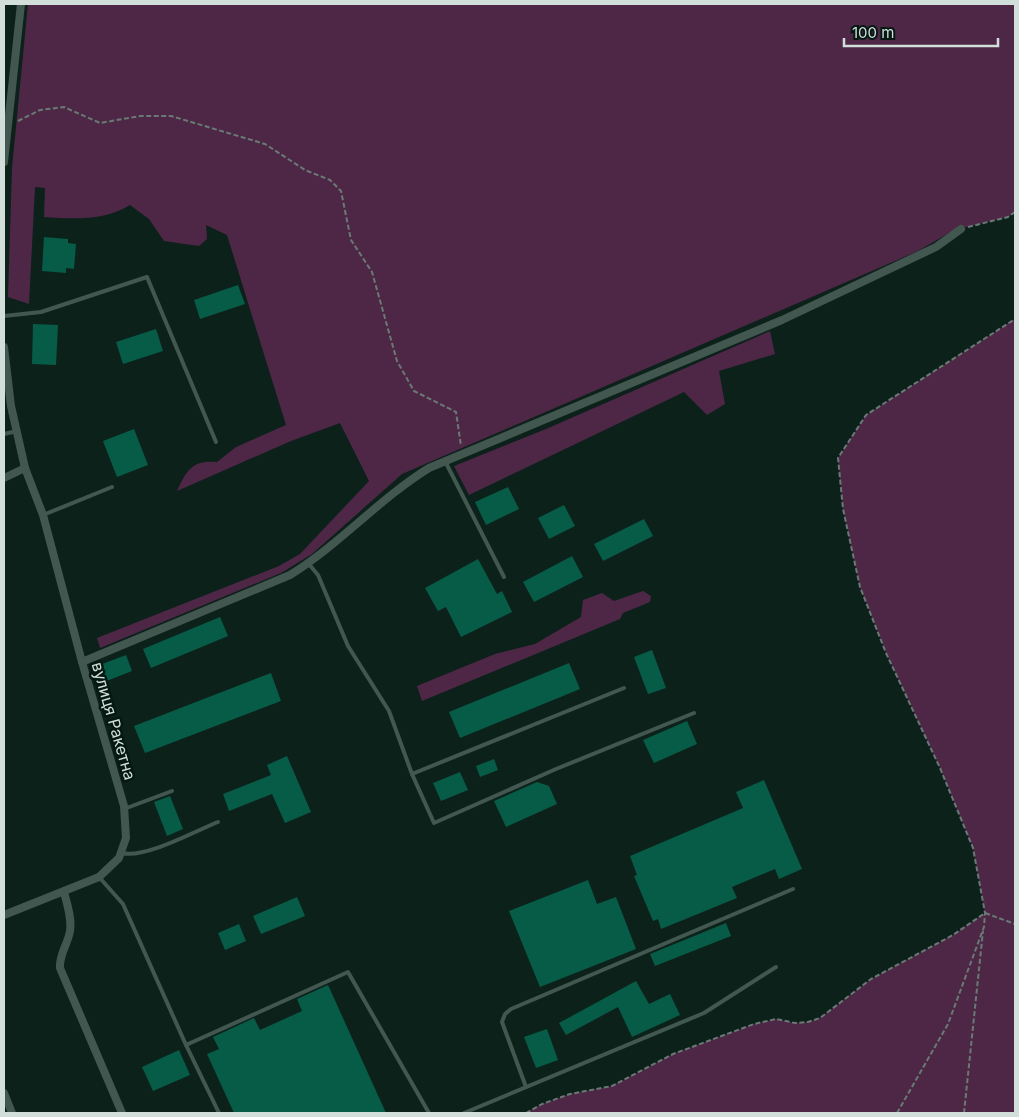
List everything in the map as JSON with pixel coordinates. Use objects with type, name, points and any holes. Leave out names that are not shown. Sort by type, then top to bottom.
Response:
[{"type":"street","points":[[4,162],[21,4]]},
{"type":"street","points":[[82,662],[290,574],[308,563],[404,483],[445,461],[782,320],[936,247],[961,229]]},
{"type":"street","name":"вулиця Ракетна","points":[[4,347],[17,431],[25,468],[43,515],[124,809],[126,838],[122,853]]},
{"type":"street","points":[[4,478],[25,468]]},
{"type":"street","points":[[4,915],[99,877],[112,867],[122,853]]},
{"type":"street","points":[[64,892],[70,916],[70,930],[60,960],[60,968],[122,1113]]},
{"type":"street","points":[[4,1093],[12,1113]]},
{"type":"lane","points":[[4,316],[41,312],[147,277],[216,442]]},
{"type":"lane","points":[[4,434],[17,431]]},
{"type":"lane","points":[[445,461],[504,577]]},
{"type":"lane","points":[[43,515],[112,486]]},
{"type":"lane","points":[[308,563],[318,575],[348,646],[389,711],[412,774],[434,823],[556,769],[694,713]]},
{"type":"lane","points":[[412,774],[624,688]]},
{"type":"lane","points":[[124,809],[172,791]]},
{"type":"lane","points":[[122,853],[130,855],[144,852],[218,822]]},
{"type":"lane","points":[[99,877],[123,904],[186,1045],[219,1113]]},
{"type":"lane","points":[[526,1088],[502,1022],[505,1014],[511,1009],[534,997],[792,888]]},
{"type":"lane","points":[[464,1113],[704,1012],[776,967]]},
{"type":"lane","points":[[186,1045],[348,972],[429,1113]]},
{"type":"path","points":[[7,127],[40,110],[64,107],[100,123],[140,116],[171,116],[265,144],[305,170],[330,180],[341,191],[350,240],[372,272],[397,361],[414,391],[456,412],[462,454]]},
{"type":"path","points":[[961,229],[1008,217],[1015,212]]},
{"type":"path","points":[[964,1113],[985,913],[973,848],[940,768],[886,652],[860,587],[843,509],[838,458],[866,415],[1015,319]]},
{"type":"path","points":[[985,913],[1015,924]]},
{"type":"path","points":[[526,1113],[542,1104],[570,1094],[612,1086],[673,1054],[754,1024],[776,1019],[795,1023],[808,1022],[820,1018],[871,979],[953,935],[985,913]]},
{"type":"path","points":[[897,1113],[948,1024],[984,927]]},
{"type":"shaded area","points":[[28,4],[1015,4],[1015,212],[1008,217],[954,230],[918,251],[402,474],[312,554],[281,573],[100,648],[97,638],[279,566],[300,554],[369,481],[340,423],[291,441],[177,491],[184,477],[196,464],[217,462],[236,447],[286,425],[227,235],[206,225],[207,239],[199,246],[164,241],[149,219],[130,205],[110,214],[88,218],[44,217],[45,188],[35,187],[29,304],[8,297],[12,168]]},
{"type":"shaded area","points":[[1015,319],[1015,1113],[526,1113],[542,1104],[570,1094],[612,1086],[673,1054],[754,1024],[776,1019],[795,1023],[808,1022],[820,1018],[871,979],[953,935],[985,913],[973,848],[940,768],[886,653],[860,587],[843,509],[838,458],[866,415]]},
{"type":"shaded area","points":[[770,331],[775,354],[719,371],[725,404],[707,415],[684,392],[469,495],[454,466],[546,429]]},
{"type":"shaded area","points":[[643,591],[651,596],[650,602],[623,613],[620,619],[422,701],[417,686],[495,654],[535,644],[581,617],[583,600],[602,593],[614,601]]},
{"type":"building","points":[[44,237],[68,239],[68,243],[76,244],[74,269],[66,268],[66,273],[42,271]]},
{"type":"building","points":[[238,285],[245,304],[200,319],[194,300]]},
{"type":"building","points":[[33,324],[58,325],[56,365],[32,364]]},
{"type":"building","points":[[156,329],[163,351],[123,364],[116,342]]},
{"type":"building","points":[[134,429],[148,465],[117,477],[103,441]]},
{"type":"building","points":[[508,487],[519,509],[486,525],[475,502]]},
{"type":"building","points":[[564,505],[575,526],[549,539],[538,518]]},
{"type":"building","points":[[644,519],[653,536],[603,561],[594,544]]},
{"type":"building","points":[[572,556],[583,577],[534,602],[523,582]]},
{"type":"building","points":[[478,559],[497,594],[502,591],[512,612],[461,637],[446,607],[438,611],[425,588]]},
{"type":"building","points":[[220,617],[228,636],[151,668],[143,649]]},
{"type":"building","points":[[652,650],[666,688],[648,694],[634,657]]},
{"type":"building","points":[[126,655],[132,671],[104,682],[97,666]]},
{"type":"building","points":[[569,663],[580,689],[460,738],[449,712]]},
{"type":"building","points":[[271,673],[281,701],[145,753],[134,726]]},
{"type":"building","points":[[687,721],[697,744],[654,763],[643,740]]},
{"type":"building","points":[[287,756],[311,812],[285,823],[272,794],[229,811],[223,794],[271,775],[267,765]]},
{"type":"building","points":[[494,759],[498,770],[480,777],[476,766]]},
{"type":"building","points":[[460,772],[468,790],[441,801],[433,783]]},
{"type":"building","points":[[764,780],[802,869],[779,879],[775,869],[732,887],[737,898],[661,929],[658,919],[653,921],[634,876],[637,875],[630,856],[743,808],[736,792]]},
{"type":"building","points":[[537,782],[549,786],[557,804],[506,827],[494,801]]},
{"type":"building","points":[[170,796],[183,829],[167,836],[154,802]]},
{"type":"building","points":[[588,880],[597,904],[616,897],[636,949],[540,987],[509,911]]},
{"type":"building","points":[[297,897],[305,916],[261,934],[253,916]]},
{"type":"building","points":[[726,923],[731,936],[655,966],[650,954]]},
{"type":"building","points":[[239,924],[246,941],[225,950],[218,933]]},
{"type":"building","points":[[636,981],[649,1004],[670,994],[680,1015],[632,1037],[618,1007],[566,1035],[559,1023]]},
{"type":"building","points":[[328,985],[386,1113],[234,1113],[207,1054],[219,1049],[213,1037],[254,1018],[260,1030],[302,1011],[297,999]]},
{"type":"building","points":[[547,1029],[558,1060],[536,1068],[524,1037]]},
{"type":"building","points":[[179,1050],[190,1075],[153,1091],[142,1067]]}]
